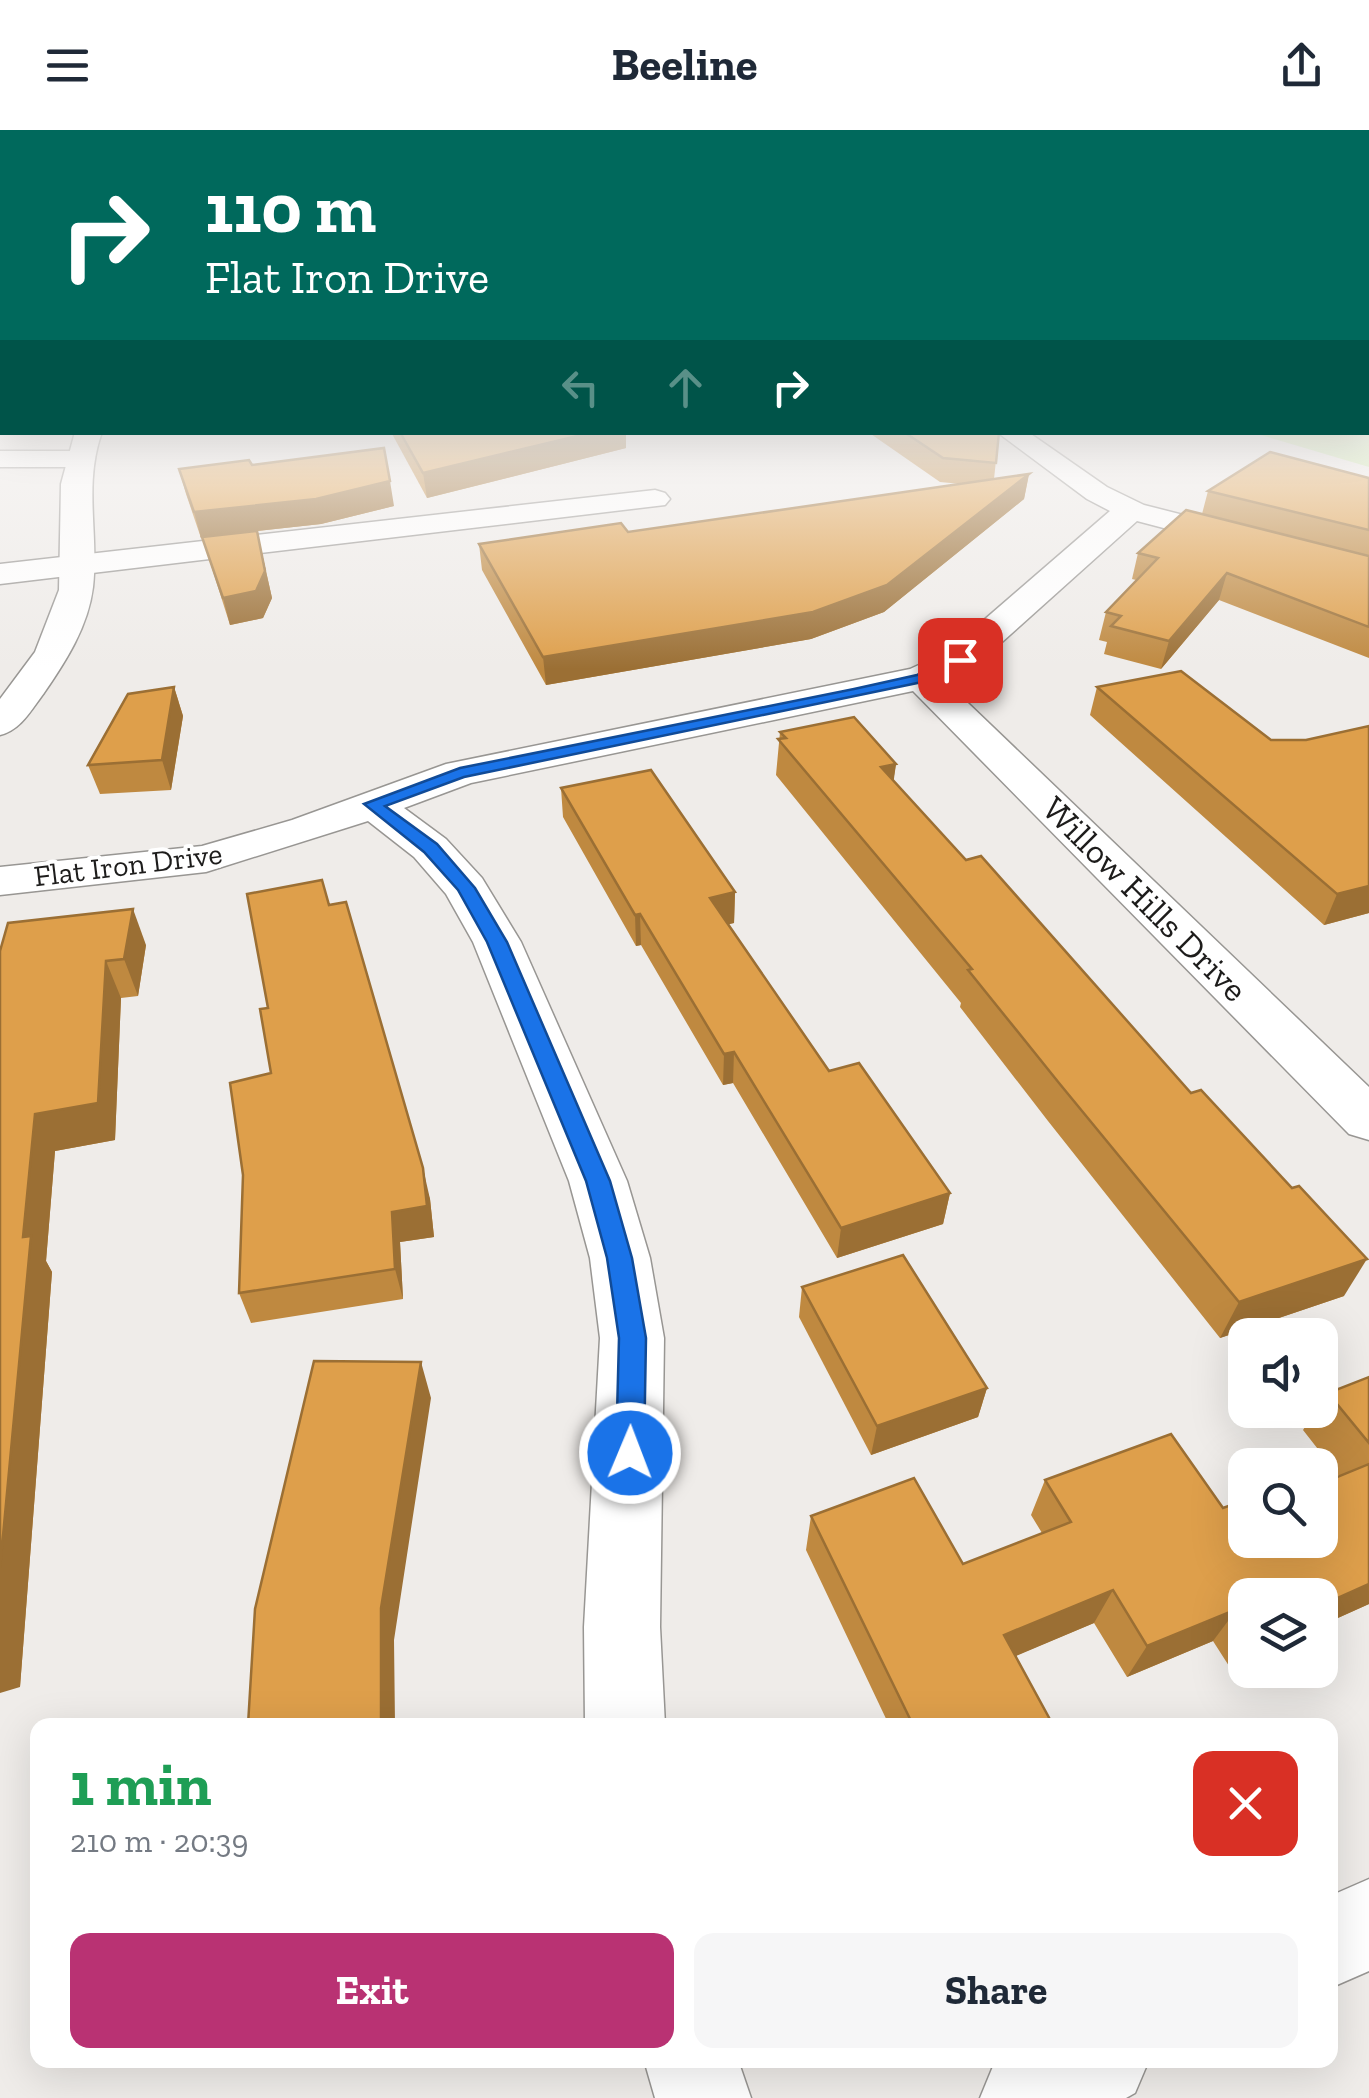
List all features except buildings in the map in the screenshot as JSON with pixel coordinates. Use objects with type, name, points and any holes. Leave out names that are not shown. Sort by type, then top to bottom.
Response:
[{"type":"street","points":[[0,723],[50,657],[69,622],[78,566],[75,486]]},
{"type":"street","points":[[1088,486],[1133,511],[1369,572]]},
{"type":"street","points":[[0,574],[655,499]]},
{"type":"street","name":"Flat Iron Drive","points":[[0,880],[206,859],[460,773],[922,678],[960,660],[1115,521],[1133,511]]},
{"type":"street","name":"Willow Hills Drive","points":[[922,678],[1369,1120]]},
{"type":"street","points":[[372,804],[430,848],[466,888],[497,942],[598,1181],[620,1258],[632,1338],[622,1626],[625,1718]]},
{"type":"street","points":[[1338,1939],[1369,1923]]},
{"type":"street","points":[[694,2068],[703,2098]]},
{"type":"street","points":[[1028,2098],[1086,2068]]},
{"type":"route","points":[[630,1453],[632,1338],[620,1258],[598,1181],[497,942],[466,888],[430,848],[372,804],[460,773],[854,694],[922,678],[960,660]]}]
